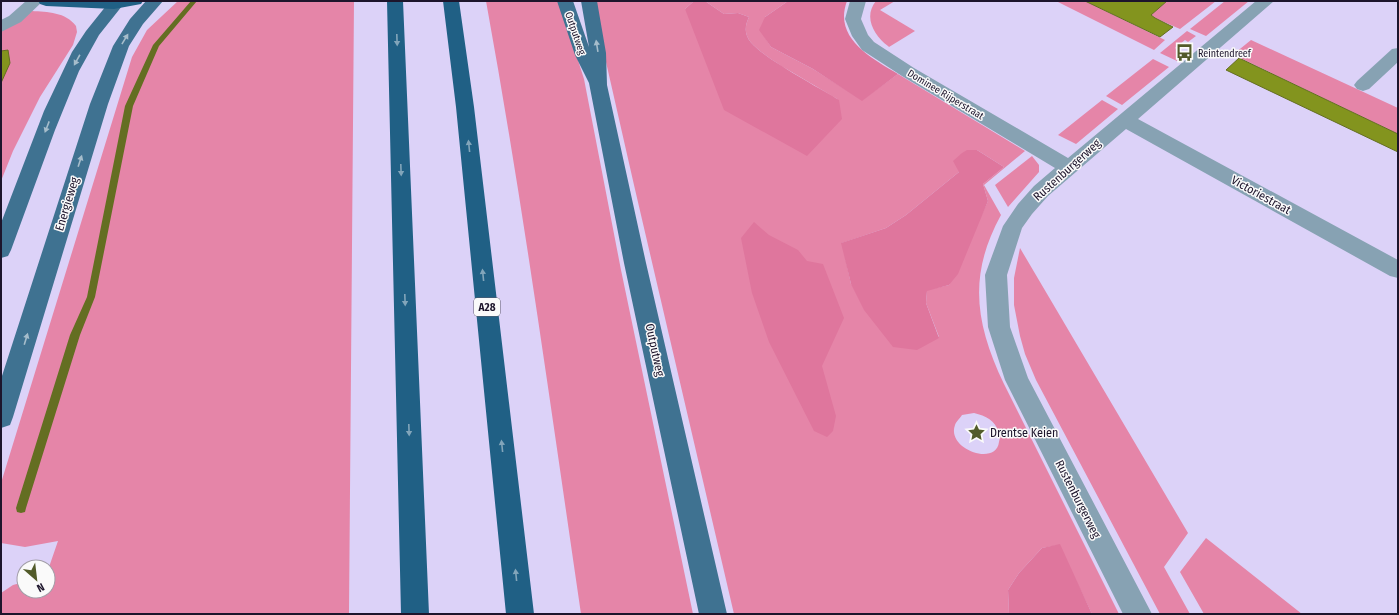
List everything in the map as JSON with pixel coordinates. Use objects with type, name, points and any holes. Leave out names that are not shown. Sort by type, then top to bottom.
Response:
[{"type":"highway","points":[[46,1],[116,3],[135,1]]},
{"type":"highway","points":[[396,1],[415,614]]},
{"type":"highway","name":"A28","points":[[451,1],[465,107],[520,614]]},
{"type":"main road","name":"Energieweg","points":[[1,417],[99,104],[121,46],[136,22],[155,1]]},
{"type":"main road","name":"Outputweg","points":[[565,1],[583,56],[598,85]]},
{"type":"main road","name":"Outputweg","points":[[589,1],[598,53],[598,85],[635,263],[713,614]]},
{"type":"main road","points":[[1,250],[61,91],[76,61],[94,31],[116,3]]},
{"type":"street","points":[[1,27],[15,19],[35,1]]},
{"type":"street","name":"Dominee Rijperstraat","points":[[858,1],[853,19],[860,36],[868,46],[908,72],[1068,167]]},
{"type":"street","name":"Rustenburgerweg","points":[[1138,614],[1017,380],[999,328],[996,276],[1013,226],[1025,209],[1041,191],[1266,1]]},
{"type":"street","points":[[1363,85],[1398,53]]},
{"type":"street","name":"Victoriestraat","points":[[1125,120],[1398,270]]},
{"type":"shaded area","points":[[178,1],[354,1],[349,614],[1,614],[1,593],[16,584],[16,599],[56,599],[56,559],[52,559],[58,541],[25,547],[1,543],[1,483],[132,57],[147,30]]},
{"type":"shaded area","points":[[486,1],[559,1],[584,79],[621,270],[693,614],[581,614],[548,383]]},
{"type":"shaded area","points":[[595,1],[694,1],[685,9],[785,68],[753,45],[748,38],[746,27],[749,17],[738,13],[724,14],[705,1],[788,1],[765,17],[764,36],[771,47],[813,69],[862,100],[898,74],[1025,151],[984,185],[1001,215],[990,237],[983,258],[979,299],[982,320],[994,362],[1004,384],[1119,614],[1092,614],[1059,545],[1042,548],[1019,573],[1008,590],[1009,614],[734,614],[606,62]],"holes":[[[977,150],[1004,167],[983,184],[988,201],[949,285],[927,290],[926,303],[939,337],[851,284],[842,243],[886,228],[906,215],[959,172]],[[974,413],[990,419],[997,429],[1000,437],[999,441],[996,449],[990,453],[981,454],[964,448],[954,434],[955,425],[962,415]]]},
{"type":"shaded area","points":[[694,1],[705,1],[724,14],[738,13],[749,17],[746,25],[746,32],[753,45],[775,62],[839,100],[842,119],[807,156],[724,110],[685,9]]},
{"type":"shaded area","points":[[788,1],[847,1],[844,14],[845,26],[850,36],[866,54],[898,74],[862,101],[813,69],[771,47],[759,30],[765,17]]},
{"type":"shaded area","points":[[876,1],[895,1],[880,10],[915,31],[889,47],[878,37],[870,19],[872,7]]},
{"type":"shaded area","points":[[1056,1],[1085,1],[1165,40],[1154,50]]},
{"type":"shaded area","points":[[1085,1],[1167,1],[1151,15],[1173,27],[1160,37]]},
{"type":"shaded area","points":[[1167,1],[1216,1],[1180,29],[1151,15]]},
{"type":"shaded area","points":[[1225,1],[1249,1],[1206,36],[1190,29]]},
{"type":"shaded area","points":[[32,11],[50,12],[62,15],[72,21],[76,26],[77,32],[73,45],[40,97],[13,151],[1,181],[1,31]]},
{"type":"shaded area","points":[[1187,31],[1196,36],[1188,42],[1185,40],[1175,48],[1186,53],[1177,61],[1160,53]]},
{"type":"shaded area","points":[[1251,40],[1398,108],[1398,134],[1238,57],[1240,55],[1235,53]]},
{"type":"shaded area","points":[[8,50],[10,63],[1,83],[1,51]]},
{"type":"shaded area","points":[[1239,58],[1398,134],[1398,152],[1226,70]]},
{"type":"shaded area","points":[[1153,59],[1169,67],[1122,105],[1106,96]]},
{"type":"shaded area","points":[[1102,100],[1118,109],[1076,144],[1058,135]]},
{"type":"shaded area","points":[[967,150],[977,150],[1004,167],[983,184],[988,201],[958,274],[949,285],[927,291],[926,303],[939,338],[917,350],[893,347],[864,310],[851,284],[841,243],[886,228],[906,215],[959,172],[953,161]]},
{"type":"shaded area","points":[[1032,156],[1039,165],[1039,172],[1008,207],[995,185]]},
{"type":"shaded area","points":[[754,222],[769,235],[798,250],[807,261],[823,264],[844,318],[822,366],[836,416],[833,431],[827,437],[814,431],[769,342],[752,293],[741,238]]},
{"type":"shaded area","points":[[1020,248],[1188,533],[1164,567],[1190,614],[1160,614],[1036,380],[1025,354],[1014,305],[1014,278]]},
{"type":"shaded area","points":[[1206,538],[1302,614],[1204,614],[1180,572]]},
{"type":"shaded area","points":[[1060,544],[1092,614],[1009,614],[1008,590],[1019,573],[1042,548]]},
{"type":"waterway","points":[[21,508],[75,335],[91,297],[129,106],[156,45],[194,1]]},
{"type":"place","name":"Reintendreef","points":[[1185,53]]},
{"type":"place","name":"Drentse Keien","points":[[977,433]]}]
